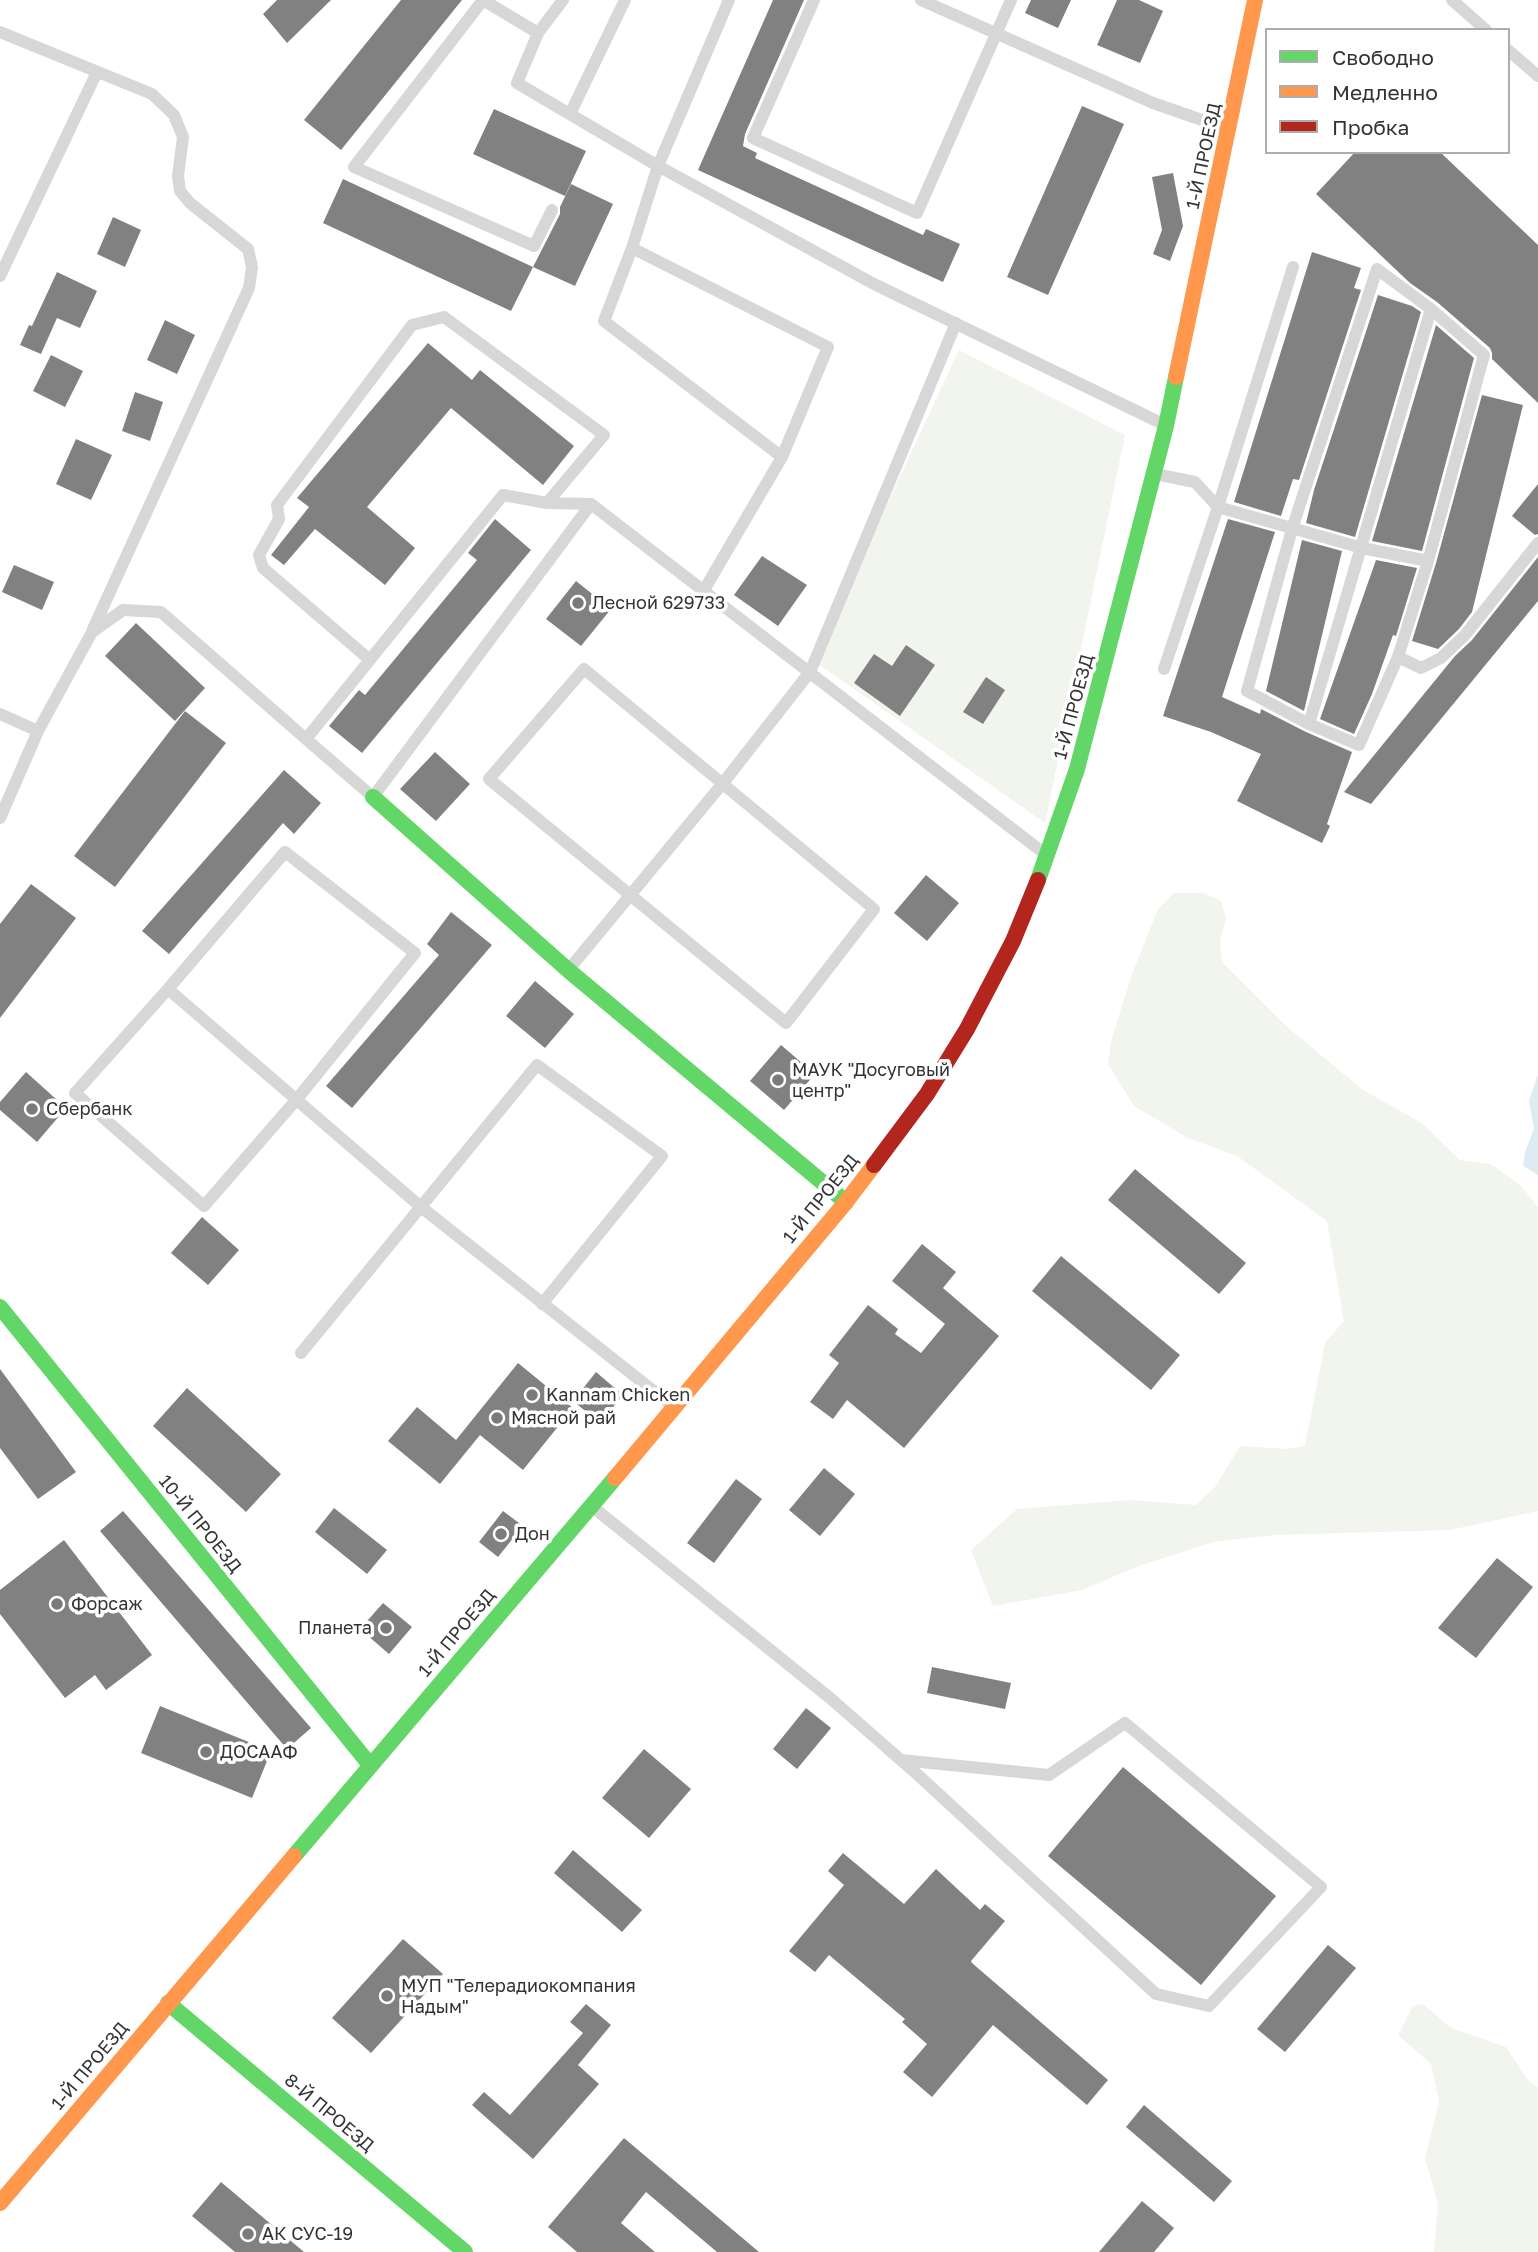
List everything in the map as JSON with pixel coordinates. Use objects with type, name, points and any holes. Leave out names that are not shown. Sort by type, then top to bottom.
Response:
[{"type":"street","name":"1-Й ПРОЕЗД","points":[[0,2203],[675,1408],[846,1202],[927,1094],[967,1029],[1013,941],[1048,857],[1077,769],[1155,474],[1255,0]]},
{"type":"street","points":[[373,797],[568,970],[846,1202]]},
{"type":"street","name":"10-Й ПРОЕЗД","points":[[0,1307],[370,1765]]},
{"type":"street","name":"8-Й ПРОЕЗД","points":[[168,2003],[465,2252]]},
{"type":"lane","points":[[538,33],[483,0],[354,167],[534,246],[552,210]]},
{"type":"lane","points":[[563,0],[538,33],[517,83],[658,166],[874,284],[1166,426]]},
{"type":"lane","points":[[570,114],[625,0]]},
{"type":"lane","points":[[729,0],[658,166],[632,248],[604,321],[782,457]]},
{"type":"lane","points":[[814,0],[753,138],[917,212],[1011,0]]},
{"type":"lane","points":[[921,0],[1153,103],[1229,129]]},
{"type":"lane","points":[[1452,0],[1484,28]]},
{"type":"lane","points":[[0,32],[152,94],[174,115],[183,137],[178,176],[180,191],[190,203],[248,249],[252,267],[249,288],[92,632],[38,731],[0,818]]},
{"type":"lane","points":[[1510,52],[1538,76]]},
{"type":"lane","points":[[0,275],[97,72]]},
{"type":"lane","points":[[632,248],[828,347],[782,457],[704,590]]},
{"type":"lane","points":[[1164,669],[1293,267]]},
{"type":"lane","points":[[1377,269],[1431,309],[1484,355],[1428,561],[1398,657],[1359,745],[1309,724],[1247,691],[1292,528],[1377,269]]},
{"type":"lane","points":[[1309,724],[1431,309]]},
{"type":"lane","points":[[370,660],[263,568],[259,555],[279,519],[277,505],[412,325],[444,317],[604,435],[547,503]]},
{"type":"lane","points":[[568,970],[723,783],[810,672],[956,323]]},
{"type":"lane","points":[[1155,474],[1195,482],[1218,507],[1362,548],[1428,561]]},
{"type":"lane","points":[[306,739],[503,495],[547,503],[591,504],[1048,857]]},
{"type":"lane","points":[[92,632],[123,610],[161,612],[373,797],[591,504]]},
{"type":"lane","points":[[1398,657],[1421,668],[1441,658],[1465,635],[1538,543]]},
{"type":"lane","points":[[584,669],[723,783],[874,909],[786,1023],[489,779],[584,669]]},
{"type":"lane","points":[[0,714],[38,731]]},
{"type":"lane","points":[[285,852],[415,953],[297,1099],[204,1206],[75,1093],[168,989],[285,852]]},
{"type":"lane","points":[[168,989],[421,1207],[675,1408]]},
{"type":"lane","points":[[301,1353],[537,1065],[662,1156],[542,1304]]},
{"type":"lane","points":[[592,1505],[830,1698],[1156,1994],[1209,2006],[1321,1887],[1125,1723],[1049,1775],[901,1760]]},
{"type":"shaded area","points":[[959,350],[1125,435],[1045,823],[814,661]]},
{"type":"shaded area","points":[[1174,893],[1204,893],[1221,901],[1226,918],[1220,941],[1222,962],[1286,1026],[1363,1090],[1422,1123],[1460,1160],[1491,1164],[1521,1186],[1538,1207],[1538,1511],[1450,1530],[1274,1535],[1213,1542],[1136,1567],[1082,1590],[993,1606],[971,1550],[1017,1509],[1130,1500],[1196,1505],[1215,1487],[1240,1446],[1287,1449],[1305,1446],[1325,1343],[1344,1321],[1327,1221],[1237,1156],[1188,1138],[1134,1106],[1108,1064],[1112,1038],[1132,974],[1158,909]]},
{"type":"shaded area","points":[[1538,1074],[1538,1175],[1523,1166],[1534,1129],[1529,1101]]},
{"type":"shaded area","points":[[1423,2004],[1451,2028],[1506,2047],[1527,2079],[1538,2088],[1538,2252],[1434,2252],[1438,2204],[1425,2158],[1439,2102],[1431,2064],[1398,2035],[1413,2006]]},
{"type":"building","points":[[277,0],[331,0],[287,43],[263,14]]},
{"type":"building","points":[[401,0],[462,0],[341,150],[304,120]]},
{"type":"building","points":[[773,0],[804,0],[745,134],[743,146],[757,153],[755,158],[923,235],[926,229],[960,244],[943,282],[698,170]]},
{"type":"building","points":[[1031,0],[1071,0],[1058,28],[1025,13]]},
{"type":"building","points":[[1117,0],[1139,0],[1163,11],[1140,63],[1097,45]]},
{"type":"building","points":[[1082,106],[1124,124],[1048,295],[1007,277]]},
{"type":"building","points":[[494,109],[586,151],[565,196],[473,154]]},
{"type":"building","points":[[1353,154],[1442,154],[1538,245],[1538,403],[1492,359],[1490,348],[1437,302],[1410,283],[1316,194]]},
{"type":"building","points":[[1173,173],[1183,226],[1170,261],[1153,254],[1162,230],[1152,177]]},
{"type":"building","points":[[343,179],[533,267],[511,311],[323,223]]},
{"type":"building","points":[[571,184],[613,204],[575,286],[533,267],[560,214],[560,207]]},
{"type":"building","points":[[113,217],[141,230],[125,267],[97,254]]},
{"type":"building","points":[[1312,252],[1361,268],[1354,288],[1361,290],[1299,480],[1293,479],[1281,516],[1234,502]]},
{"type":"building","points":[[57,272],[97,291],[80,328],[57,318],[41,354],[20,345],[29,325],[32,326]]},
{"type":"building","points":[[1378,295],[1412,306],[1421,312],[1355,537],[1306,523],[1314,490]]},
{"type":"building","points":[[165,320],[195,335],[177,374],[147,360]]},
{"type":"building","points":[[1436,325],[1474,358],[1422,551],[1372,541]]},
{"type":"building","points":[[428,343],[472,380],[480,370],[574,446],[543,485],[451,408],[367,507],[415,548],[385,585],[315,529],[284,565],[271,555],[309,507],[297,498]]},
{"type":"building","points":[[51,355],[83,371],[65,407],[33,391]]},
{"type":"building","points":[[135,392],[163,402],[150,441],[122,431]]},
{"type":"building","points":[[1482,395],[1523,405],[1472,612],[1438,649],[1412,641]]},
{"type":"building","points":[[76,439],[112,455],[91,500],[56,484]]},
{"type":"building","points":[[1538,484],[1538,534],[1535,535],[1512,516]]},
{"type":"building","points":[[495,519],[531,550],[362,753],[329,726],[359,690],[365,695],[477,560],[468,553]]},
{"type":"building","points":[[1228,519],[1275,532],[1222,697],[1260,714],[1261,709],[1352,752],[1327,824],[1330,826],[1322,843],[1237,801],[1261,754],[1211,732],[1163,716]]},
{"type":"building","points":[[1302,540],[1342,551],[1304,711],[1266,691]]},
{"type":"building","points":[[762,556],[807,585],[778,626],[734,595]]},
{"type":"building","points":[[1538,557],[1538,601],[1371,804],[1344,792],[1455,656],[1472,640]]},
{"type":"building","points":[[1376,560],[1417,568],[1396,636],[1393,635],[1354,734],[1320,719]]},
{"type":"building","points":[[14,565],[54,582],[42,610],[2,592]]},
{"type":"building","points":[[576,581],[611,609],[581,646],[546,619]]},
{"type":"building","points":[[136,623],[205,688],[175,721],[105,656]]},
{"type":"building","points":[[906,645],[935,665],[900,716],[854,683],[874,654],[892,666]]},
{"type":"building","points":[[986,677],[1005,690],[983,724],[963,712]]},
{"type":"building","points":[[185,711],[226,743],[115,887],[74,856]]},
{"type":"building","points":[[435,752],[470,784],[436,821],[400,789]]},
{"type":"building","points":[[284,770],[321,803],[294,834],[283,823],[169,954],[142,931]]},
{"type":"building","points":[[926,875],[959,903],[927,941],[894,913]]},
{"type":"building","points":[[31,884],[76,918],[0,1018],[0,924]]},
{"type":"building","points":[[451,912],[492,945],[352,1108],[326,1086],[439,955],[427,944]]},
{"type":"building","points":[[535,981],[574,1014],[545,1048],[506,1016]]},
{"type":"building","points":[[781,1045],[815,1074],[784,1110],[750,1081]]},
{"type":"building","points":[[26,1072],[66,1108],[37,1142],[0,1110],[0,1102]]},
{"type":"building","points":[[1135,1169],[1246,1263],[1219,1294],[1108,1200]]},
{"type":"building","points":[[202,1217],[239,1250],[208,1285],[171,1253]]},
{"type":"building","points":[[922,1244],[956,1272],[943,1288],[999,1336],[904,1448],[847,1400],[833,1419],[810,1402],[839,1363],[829,1355],[868,1305],[898,1329],[895,1334],[921,1353],[945,1324],[892,1281]]},
{"type":"building","points":[[1061,1256],[1180,1355],[1151,1390],[1032,1291]]},
{"type":"building","points":[[518,1363],[573,1408],[523,1470],[480,1435],[440,1484],[388,1441],[417,1407],[456,1440]]},
{"type":"building","points":[[0,1369],[76,1472],[38,1499],[0,1448]]},
{"type":"building","points":[[596,1372],[623,1395],[600,1423],[573,1401]]},
{"type":"building","points":[[187,1388],[281,1474],[246,1512],[153,1426]]},
{"type":"building","points":[[824,1468],[855,1494],[820,1536],[789,1510]]},
{"type":"building","points":[[736,1479],[762,1499],[714,1563],[687,1543]]},
{"type":"building","points":[[334,1508],[387,1550],[367,1574],[315,1532]]},
{"type":"building","points":[[123,1511],[311,1728],[287,1749],[100,1531]]},
{"type":"building","name":"Дон","points":[[503,1511],[523,1526],[498,1557],[479,1542]]},
{"type":"building","name":"Форсаж","points":[[64,1540],[152,1655],[106,1690],[95,1675],[65,1698],[0,1614],[0,1590]]},
{"type":"building","points":[[1497,1558],[1533,1587],[1476,1658],[1438,1628]]},
{"type":"building","name":"Планета","points":[[383,1603],[412,1627],[389,1654],[360,1629]]},
{"type":"building","points":[[932,1667],[1011,1683],[1005,1709],[927,1693]]},
{"type":"building","name":"ДОСААФ","points":[[160,1706],[271,1751],[252,1798],[141,1753]]},
{"type":"building","points":[[806,1708],[831,1728],[797,1769],[773,1749]]},
{"type":"building","points":[[644,1749],[691,1789],[649,1838],[602,1798]]},
{"type":"building","points":[[1123,1767],[1276,1896],[1201,1985],[1048,1856]]},
{"type":"building","points":[[573,1850],[642,1910],[622,1932],[554,1873]]},
{"type":"building","points":[[843,1853],[904,1904],[936,1869],[980,1910],[985,1904],[1005,1921],[971,1961],[1108,2080],[1087,2105],[993,2025],[932,2097],[903,2072],[927,2044],[902,2022],[905,2019],[829,1955],[815,1972],[789,1951],[844,1885],[828,1871]]},
{"type":"building","name":"МУП \"Телерадиокомпания Надым\"","points":[[403,1939],[443,1974],[371,2053],[332,2018]]},
{"type":"building","points":[[1328,1945],[1356,1968],[1285,2052],[1257,2029]]},
{"type":"building","points":[[586,2004],[611,2025],[578,2065],[599,2084],[533,2159],[472,2105],[484,2092],[510,2115],[583,2033],[570,2022]]},
{"type":"building","points":[[1144,2105],[1232,2181],[1214,2202],[1126,2127]]},
{"type":"building","points":[[624,2138],[759,2252],[717,2252],[646,2192],[621,2223],[655,2252],[577,2252],[548,2227]]},
{"type":"building","name":"АК СУС-19","points":[[221,2182],[304,2252],[235,2252],[192,2216]]},
{"type":"building","points":[[1142,2201],[1174,2228],[1154,2252],[1099,2252]]},
{"type":"traffic: fast","points":[[1038,880],[1077,769],[1166,426],[1176,377]]},
{"type":"traffic: fast","points":[[373,797],[568,970],[846,1202]]},
{"type":"traffic: fast","points":[[0,1307],[370,1765]]},
{"type":"traffic: fast","points":[[294,1856],[615,1478]]},
{"type":"traffic: fast","points":[[168,2003],[465,2252]]},
{"type":"traffic: slow","points":[[1176,377],[1255,0]]},
{"type":"traffic: slow","points":[[615,1478],[874,1165]]},
{"type":"traffic: slow","points":[[0,2203],[294,1856]]},
{"type":"traffic: jam","points":[[874,1165],[927,1094],[967,1029],[1013,941],[1038,880]]},
{"type":"place","name":"Лесной 629733","points":[[578,603]]},
{"type":"place","name":"МАУК \"Досуговый центр\"","points":[[778,1080]]},
{"type":"place","name":"Сбербанк","points":[[32,1109]]},
{"type":"place","name":"Kannam Chicken","points":[[532,1395]]},
{"type":"place","name":"Мясной рай","points":[[497,1418]]},
{"type":"place","name":"Дон","points":[[501,1534]]},
{"type":"place","name":"Форсаж","points":[[57,1604]]},
{"type":"place","name":"Планета","points":[[386,1628]]},
{"type":"place","name":"ДОСААФ","points":[[206,1752]]},
{"type":"place","name":"МУП \"Телерадиокомпания Надым\"","points":[[387,1996]]},
{"type":"place","name":"АК СУС-19","points":[[248,2234]]}]
